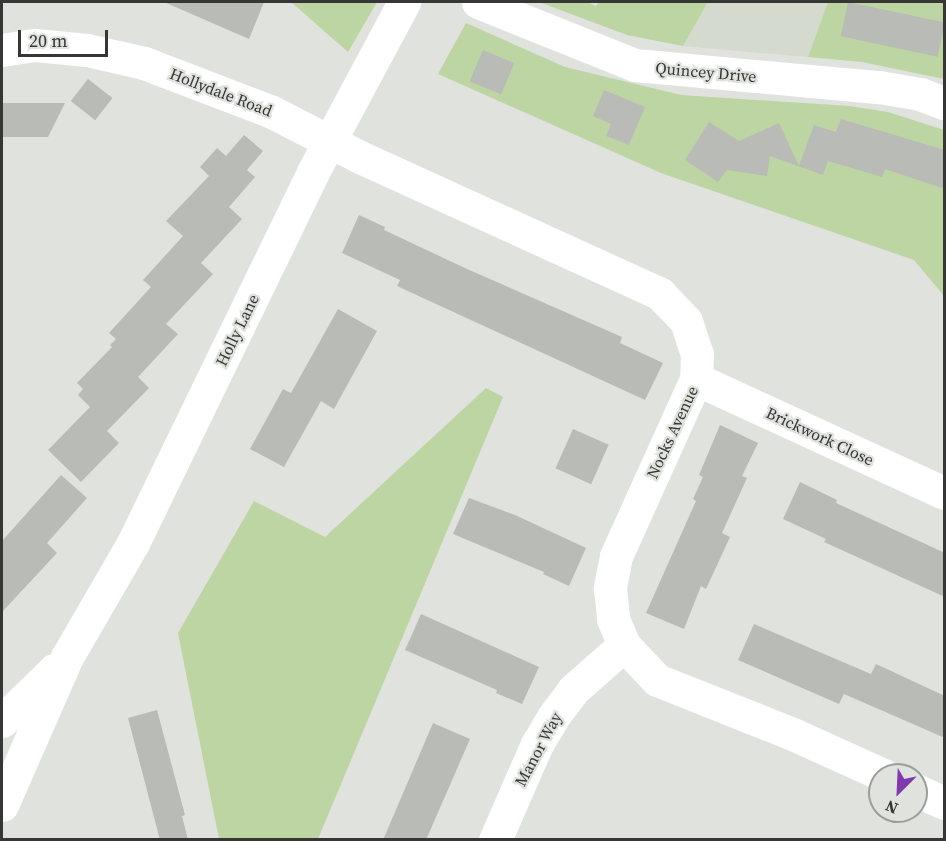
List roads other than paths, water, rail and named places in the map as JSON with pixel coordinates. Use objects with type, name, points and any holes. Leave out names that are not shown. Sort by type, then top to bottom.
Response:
[{"type":"street","name":"Holly Lane","points":[[2,805],[67,657],[133,543],[329,140],[404,2]]},
{"type":"street","name":"Quincey Drive","points":[[478,2],[635,65],[879,87],[920,94],[945,103]]},
{"type":"street","name":"Hollydale Road","points":[[2,50],[35,45],[87,50],[144,63],[272,112],[329,140]]},
{"type":"street","name":"Nocks Avenue","points":[[329,140],[360,157],[660,294],[686,321],[698,354],[696,379],[616,556],[610,588],[614,619],[624,645],[657,680],[795,735],[868,768]]},
{"type":"street","name":"Brickwork Close","points":[[696,379],[945,493]]},
{"type":"street","name":"Manor Way","points":[[495,840],[537,744],[553,717],[573,690],[624,645]]},
{"type":"street","name":"Holly Lane","points":[[2,721],[67,657]]},
{"type":"street","points":[[928,795],[945,803]]}]
